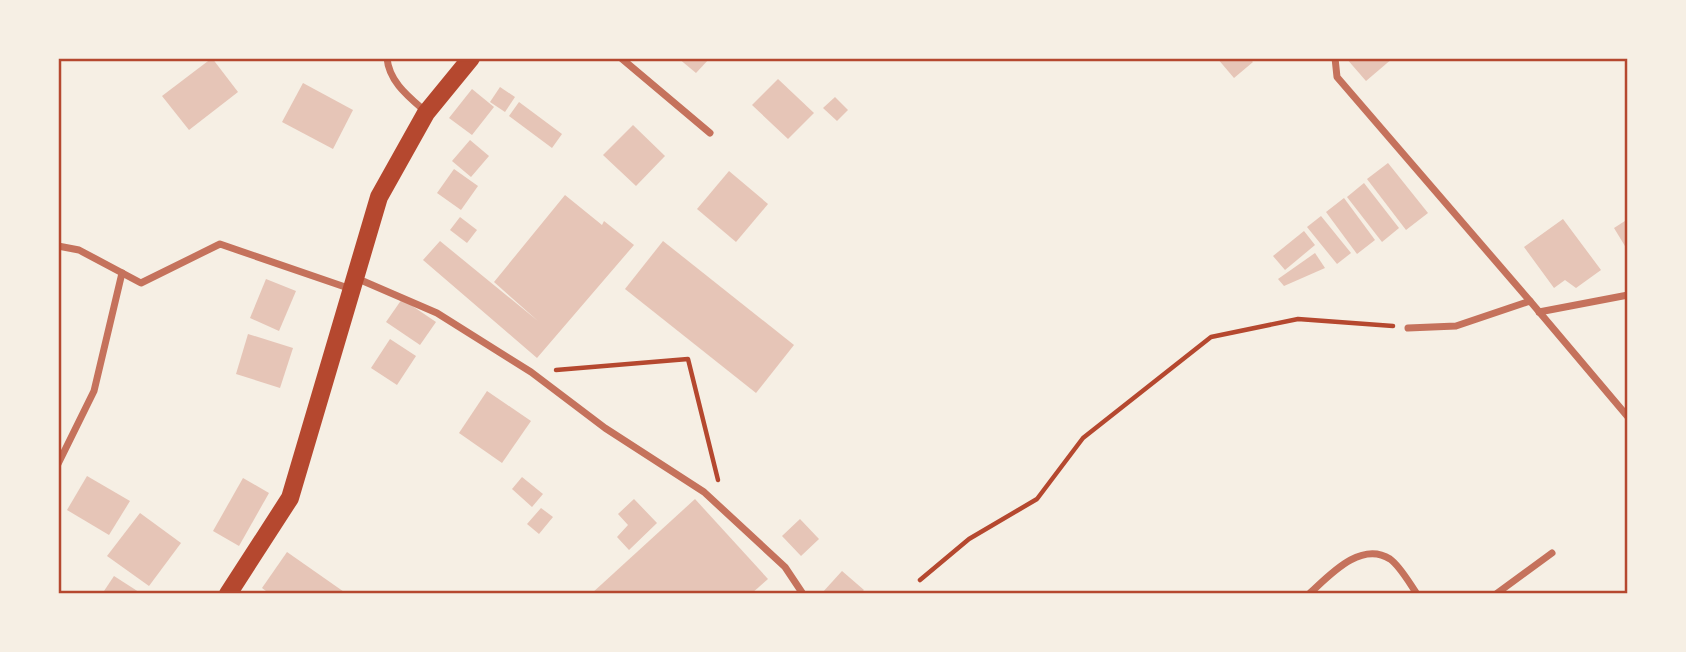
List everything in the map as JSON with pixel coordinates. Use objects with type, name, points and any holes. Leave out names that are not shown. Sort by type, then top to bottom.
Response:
[{"type":"main road","points":[[228,594],[290,498],[379,197],[426,113],[471,58]]},
{"type":"street","points":[[387,58],[388,67],[401,90],[426,113]]},
{"type":"street","points":[[621,58],[710,133]]},
{"type":"street","points":[[1335,58],[1337,77],[1628,417]]},
{"type":"street","points":[[58,246],[79,250],[142,283],[220,244],[353,284],[437,313],[531,372],[605,428],[704,492],[785,567],[803,594]]},
{"type":"street","points":[[58,464],[94,391],[122,273]]},
{"type":"street","points":[[1539,312],[1628,295]]},
{"type":"street","points":[[1408,327],[1456,326],[1530,301]]},
{"type":"street","points":[[1496,594],[1552,553]]},
{"type":"street","points":[[1309,594],[1345,562],[1366,554],[1389,559],[1417,594]]},
{"type":"path","points":[[920,580],[969,539],[1037,499],[1083,438],[1211,337],[1298,319],[1408,327]]},
{"type":"path","points":[[531,372],[688,359],[725,512]]},
{"type":"building","points":[[212,58],[238,92],[189,130],[162,96]]},
{"type":"building","points":[[678,58],[710,58],[696,73]]},
{"type":"building","points":[[1217,58],[1249,58],[1253,62],[1234,78]]},
{"type":"building","points":[[1346,58],[1393,58],[1366,81]]},
{"type":"building","points":[[778,79],[814,113],[788,139],[752,105]]},
{"type":"building","points":[[303,83],[353,110],[333,149],[282,122]]},
{"type":"building","points":[[500,87],[515,97],[505,112],[490,102]]},
{"type":"building","points":[[472,89],[494,107],[472,135],[449,118]]},
{"type":"building","points":[[835,97],[848,110],[837,121],[823,108]]},
{"type":"building","points":[[519,102],[562,134],[552,148],[509,116]]},
{"type":"building","points":[[633,125],[665,156],[636,186],[603,155]]},
{"type":"building","points":[[470,140],[489,156],[471,177],[452,161]]},
{"type":"building","points":[[1388,163],[1428,213],[1406,230],[1367,179]]},
{"type":"building","points":[[454,169],[478,186],[461,210],[437,193]]},
{"type":"building","points":[[729,171],[768,204],[736,242],[697,209]]},
{"type":"building","points":[[1364,183],[1399,228],[1382,242],[1347,197]]},
{"type":"building","points":[[565,195],[602,225],[604,221],[634,245],[537,358],[423,260],[440,241],[538,321],[494,282]]},
{"type":"building","points":[[1344,198],[1375,240],[1357,254],[1326,212]]},
{"type":"building","points":[[1321,216],[1351,253],[1337,264],[1307,227]]},
{"type":"building","points":[[460,217],[477,230],[467,243],[450,230]]},
{"type":"building","points":[[1563,219],[1601,270],[1576,288],[1565,280],[1554,288],[1524,247]]},
{"type":"building","points":[[1628,219],[1628,251],[1614,228]]},
{"type":"building","points":[[1304,231],[1315,245],[1285,270],[1273,256]]},
{"type":"building","points":[[663,241],[794,345],[756,393],[625,289]]},
{"type":"building","points":[[1315,253],[1325,268],[1284,286],[1278,279]]},
{"type":"building","points":[[266,279],[296,291],[279,331],[250,318]]},
{"type":"building","points":[[402,299],[436,322],[420,345],[386,322]]},
{"type":"building","points":[[248,334],[293,348],[280,388],[236,374]]},
{"type":"building","points":[[390,339],[416,356],[397,385],[371,368]]},
{"type":"building","points":[[487,391],[531,421],[502,463],[459,433]]},
{"type":"building","points":[[87,476],[130,501],[109,535],[67,510]]},
{"type":"building","points":[[522,477],[543,494],[532,507],[512,489]]},
{"type":"building","points":[[243,478],[269,493],[239,546],[213,531]]},
{"type":"building","points":[[634,499],[657,523],[629,550],[617,537],[628,525],[618,514]]},
{"type":"building","points":[[695,499],[768,579],[751,594],[591,594]]},
{"type":"building","points":[[541,508],[553,517],[539,534],[527,524]]},
{"type":"building","points":[[140,513],[181,543],[149,586],[107,556]]},
{"type":"building","points":[[800,519],[819,539],[801,556],[782,536]]},
{"type":"building","points":[[287,552],[347,594],[270,594],[262,588]]},
{"type":"building","points":[[842,571],[864,590],[860,594],[822,593]]},
{"type":"building","points":[[114,576],[142,594],[102,594]]}]
